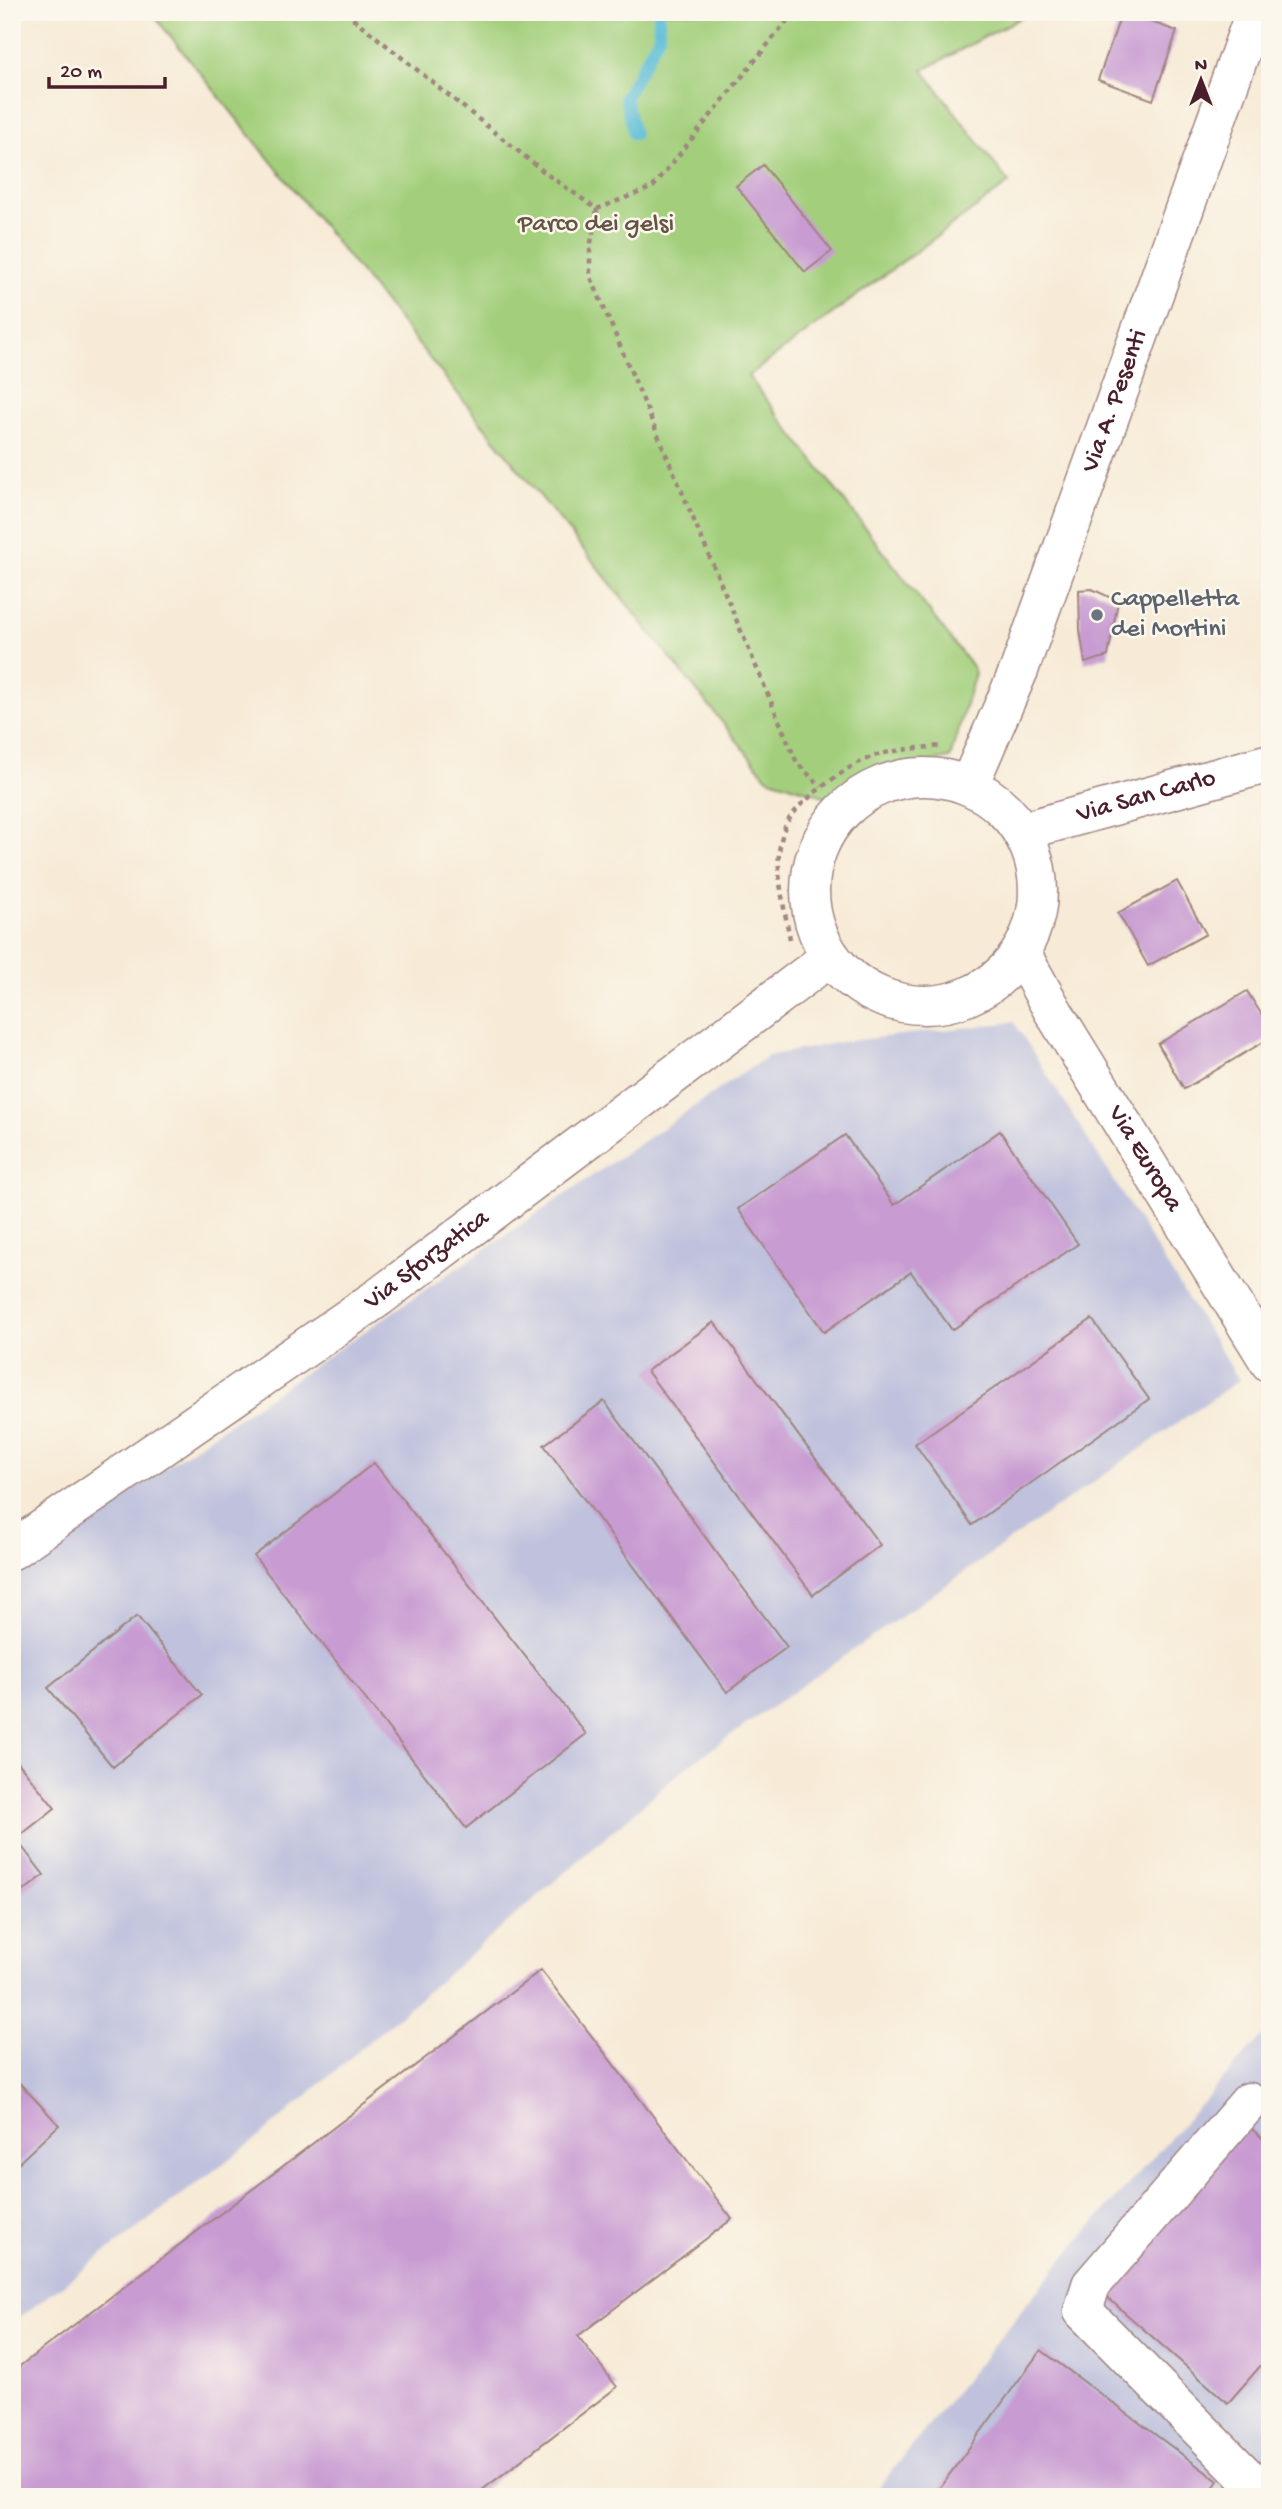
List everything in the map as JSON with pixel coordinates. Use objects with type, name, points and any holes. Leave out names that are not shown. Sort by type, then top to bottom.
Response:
[{"type":"street","name":"Via A. Pesenti","points":[[969,785],[1019,670],[1255,12]]},
{"type":"street","name":"Via San Carlo","points":[[1023,831],[1270,763]]},
{"type":"street","points":[[908,777],[948,778],[969,785],[1003,807],[1023,831],[1038,876],[1036,916],[1021,953],[1005,972],[972,995],[933,1005],[895,1002],[859,985],[830,957],[818,935],[809,896],[814,856],[824,833],[850,803],[886,783],[908,777]]},
{"type":"street","name":"Via Europa","points":[[1021,953],[1053,1011],[1270,1363]]},
{"type":"street","name":"Via Sforzatica","points":[[12,1550],[379,1297],[830,957]]},
{"type":"street","points":[[1249,2102],[1091,2285],[1083,2311],[1246,2476],[1270,2495]]},
{"type":"path","points":[[345,12],[548,175],[597,209]]},
{"type":"path","points":[[597,209],[653,187],[794,12]]},
{"type":"path","points":[[597,209],[590,248],[590,275],[797,763],[821,787]]},
{"type":"path","points":[[792,950],[783,904],[779,852],[787,822],[804,801],[821,787],[872,757],[912,748],[948,746]]},
{"type":"shaded area","points":[[1014,1022],[1239,1380],[690,1764],[260,2136],[12,2323],[12,1572],[768,1056],[841,1042]]},
{"type":"shaded area","points":[[1270,2027],[1270,2497],[871,2497],[1075,2244]]},
{"type":"green space","name":"Parco dei gelsi","points":[[151,12],[1031,12],[923,70],[1009,183],[748,376],[973,668],[975,673],[950,758],[897,769],[839,801],[767,778]]},
{"type":"building","points":[[1122,12],[1177,31],[1153,100],[1098,80]]},
{"type":"building","points":[[763,165],[832,251],[805,272],[736,186]]},
{"type":"building","name":"Cappelletta dei Mortini","points":[[1092,589],[1118,601],[1108,656],[1085,663],[1080,630],[1079,590]]},
{"type":"building","points":[[1177,881],[1206,934],[1148,966],[1118,913]]},
{"type":"building","points":[[1247,991],[1270,1028],[1270,1038],[1184,1089],[1158,1044]]},
{"type":"building","points":[[1000,1131],[1078,1244],[952,1330],[911,1272],[824,1332],[738,1209],[845,1135],[894,1205]]},
{"type":"building","points":[[1092,1319],[1149,1399],[972,1525],[915,1444]]},
{"type":"building","points":[[714,1322],[880,1545],[813,1595],[647,1371]]},
{"type":"building","points":[[604,1401],[787,1647],[727,1692],[544,1445]]},
{"type":"building","points":[[374,1463],[586,1734],[466,1828],[254,1556]]},
{"type":"building","points":[[137,1616],[202,1695],[113,1767],[48,1688]]},
{"type":"building","points":[[12,1755],[55,1808],[16,1839],[44,1875],[12,1900]]},
{"type":"building","points":[[541,1970],[732,2219],[578,2336],[617,2387],[473,2497],[12,2497],[12,2372]]},
{"type":"building","points":[[12,2075],[59,2125],[12,2169]]},
{"type":"building","points":[[1246,2124],[1270,2145],[1270,2355],[1228,2403],[1100,2291]]},
{"type":"building","points":[[1041,2350],[1218,2481],[1206,2497],[933,2497]]},
{"type":"waterway","points":[[634,134],[625,98],[659,36],[659,12]]},
{"type":"place","name":"Cappelletta dei Mortini","points":[[1097,615]]}]
